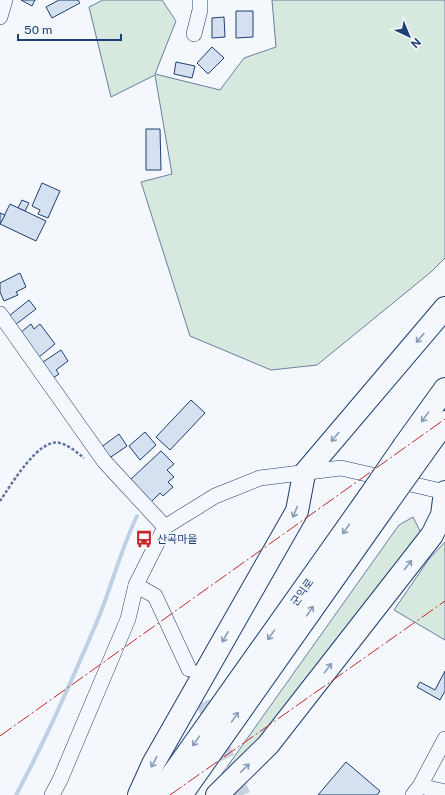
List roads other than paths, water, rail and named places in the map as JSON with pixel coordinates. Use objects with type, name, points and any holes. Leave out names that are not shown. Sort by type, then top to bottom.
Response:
[{"type":"highway","points":[[139,795],[157,757],[297,511],[304,474],[445,308]]},
{"type":"highway","name":"군익로","points":[[181,795],[414,448],[445,389]]},
{"type":"highway","name":"군익로","points":[[414,448],[445,422]]},
{"type":"highway","points":[[217,795],[268,746],[438,530],[442,515],[445,492]]},
{"type":"highway","name":"군익로","points":[[158,795],[378,500]]},
{"type":"street","points":[[0,17],[5,0]]},
{"type":"street","points":[[194,34],[200,10],[200,0]]},
{"type":"street","points":[[0,314],[104,461],[165,527]]},
{"type":"street","points":[[52,795],[60,780],[128,619],[136,585],[165,527],[215,496],[260,478],[304,474],[341,468],[445,492]]},
{"type":"street","points":[[136,585],[155,596],[189,669]]},
{"type":"street","points":[[445,739],[417,791],[445,792]]},
{"type":"waterway","points":[[16,795],[49,730],[79,663],[98,619],[126,541],[137,516]]},
{"type":"tunnel","points":[[194,681],[243,795]]},
{"type":"place","name":"산곡마을","points":[[144,539]]}]
